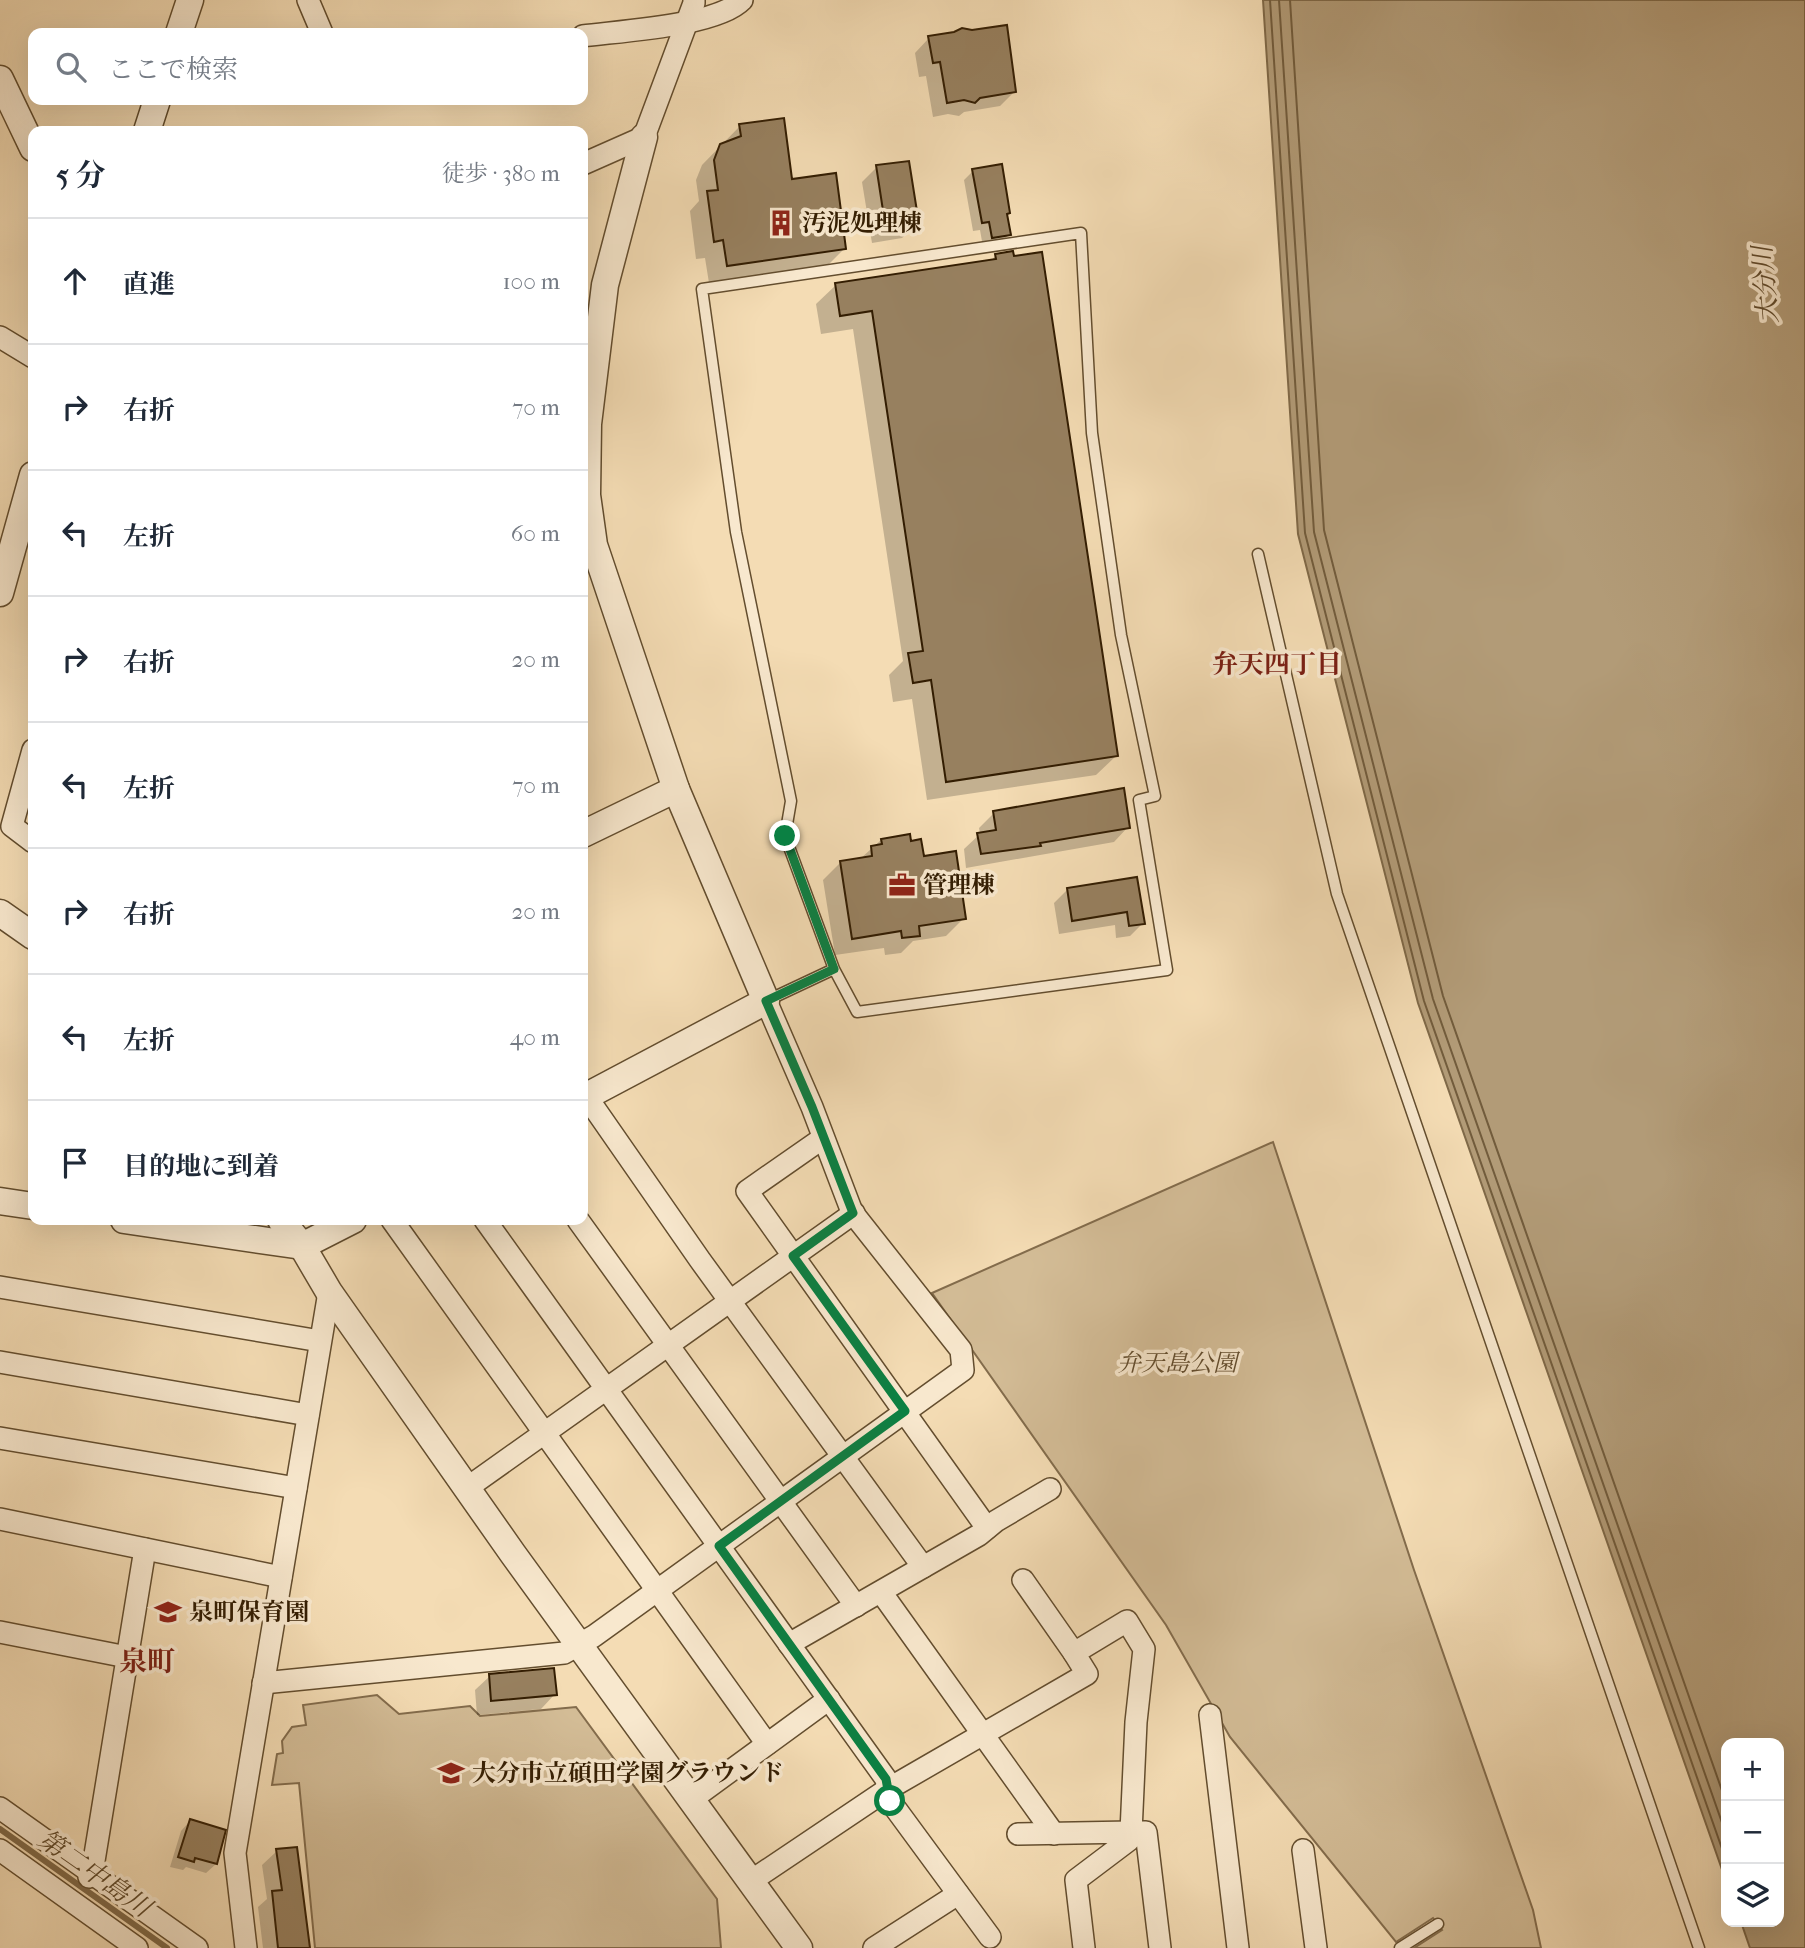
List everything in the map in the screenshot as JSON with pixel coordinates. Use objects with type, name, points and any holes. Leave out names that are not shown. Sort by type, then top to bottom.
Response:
[{"type":"street","points":[[181,28],[190,0]]},
{"type":"street","points":[[308,0],[320,28]]},
{"type":"street","points":[[588,424],[603,299],[644,137],[694,0]]},
{"type":"street","points":[[588,35],[715,16],[742,0]]},
{"type":"street","points":[[0,79],[28,138]]},
{"type":"street","points":[[148,126],[155,105]]},
{"type":"street","points":[[588,162],[644,137]]},
{"type":"street","points":[[0,337],[28,354]]},
{"type":"street","points":[[0,593],[28,493]]},
{"type":"street","points":[[263,1684],[564,1653],[580,1646],[963,1370],[961,1350],[853,1213],[824,1138],[676,789],[588,548]]},
{"type":"street","points":[[28,768],[12,826],[28,838]]},
{"type":"street","points":[[588,832],[676,789]]},
{"type":"street","points":[[0,913],[28,933]]},
{"type":"street","points":[[588,1095],[766,1001]]},
{"type":"street","points":[[588,1103],[923,1567]]},
{"type":"street","points":[[824,1138],[747,1191],[987,1528]]},
{"type":"street","points":[[0,1201],[28,1205]]},
{"type":"street","points":[[467,1488],[853,1213]]},
{"type":"street","points":[[158,1225],[302,1246],[343,1225]]},
{"type":"street","points":[[285,1225],[467,1488],[799,1948]]},
{"type":"street","points":[[396,1225],[767,1744]]},
{"type":"street","points":[[489,1225],[886,1779],[890,1801],[990,1937]]},
{"type":"street","points":[[582,1225],[856,1606]]},
{"type":"street","points":[[0,1287],[320,1341]]},
{"type":"street","points":[[246,1948],[235,1853],[329,1292]]},
{"type":"street","points":[[0,1362],[308,1415]]},
{"type":"street","points":[[0,1438],[296,1488]]},
{"type":"street","points":[[789,1644],[923,1567],[1049,1489]]},
{"type":"street","points":[[0,1520],[281,1577]]},
{"type":"street","points":[[90,1875],[145,1549]]},
{"type":"street","points":[[751,1881],[888,1789],[1087,1674],[1023,1580]]},
{"type":"street","points":[[881,1592],[1054,1833]]},
{"type":"street","points":[[1074,1653],[1127,1621],[1144,1649],[1136,1722],[1129,1840],[1076,1880],[1084,1948]]},
{"type":"street","points":[[0,1632],[127,1657]]},
{"type":"street","points":[[692,1799],[828,1699]]},
{"type":"street","points":[[1210,1715],[1238,1948]]},
{"type":"street","points":[[0,1808],[90,1875],[197,1948]]},
{"type":"street","points":[[1018,1834],[1146,1832],[1160,1948]]},
{"type":"street","points":[[0,1850],[10,1865],[137,1948]]},
{"type":"street","points":[[1303,1850],[1316,1948]]},
{"type":"street","points":[[874,1948],[958,1894]]},
{"type":"lane","points":[[1081,233],[1092,433],[1121,635],[1155,796],[1139,800],[1167,970],[857,1012],[834,969],[785,836],[791,801],[736,532],[702,289],[1081,233]]},
{"type":"lane","points":[[1258,554],[1337,894],[1699,1948]]},
{"type":"lane","points":[[766,1001],[834,969]]},
{"type":"lane","points":[[1399,1948],[1438,1924]]},
{"type":"green space","name":"弁天島公園","points":[[1273,1142],[1414,1570],[1533,1910],[1541,1948],[1414,1948],[1442,1930],[1433,1918],[1396,1942],[1230,1737],[1166,1625],[932,1293]]},
{"type":"green space","name":"大分市立碩田学園グラウンド","points":[[377,1695],[399,1714],[470,1706],[480,1716],[576,1707],[717,1899],[721,1948],[315,1948],[299,1783],[272,1785],[277,1754],[283,1753],[282,1741],[292,1727],[306,1725],[303,1705]]},
{"type":"water","name":"大分川","points":[[1263,0],[1805,0],[1805,1948],[1750,1948],[1743,1927],[1784,1927],[1784,1738],[1721,1738],[1721,1867],[1418,1003],[1298,534]]},
{"type":"building","points":[[1007,25],[1016,92],[980,98],[975,103],[964,100],[947,103],[940,62],[933,63],[928,36],[962,28],[972,30]]},
{"type":"building","name":"汚泥処理棟","points":[[784,118],[792,179],[836,173],[846,249],[727,266],[723,240],[714,242],[707,191],[718,190],[714,160],[720,144],[741,136],[739,124]]},
{"type":"building","points":[[909,161],[919,224],[886,230],[876,165]]},
{"type":"building","points":[[1002,164],[1011,235],[992,238],[989,222],[982,223],[972,169]]},
{"type":"building","points":[[1013,251],[1014,256],[1042,252],[1118,756],[946,782],[931,680],[913,683],[908,653],[923,651],[872,311],[840,316],[835,283],[996,259],[995,254]]},
{"type":"building","points":[[1124,788],[1130,828],[1040,843],[1041,846],[981,854],[977,833],[996,830],[993,811]]},
{"type":"building","name":"管理棟","points":[[910,834],[911,841],[921,839],[924,856],[956,851],[966,919],[919,926],[920,936],[902,938],[901,931],[852,939],[840,861],[872,856],[871,846],[882,844],[881,839]]},
{"type":"building","points":[[1137,877],[1145,924],[1129,926],[1127,912],[1072,921],[1067,888]]},
{"type":"building","points":[[554,1668],[557,1695],[491,1701],[489,1674]]},
{"type":"building","points":[[190,1819],[226,1830],[217,1864],[178,1857]]},
{"type":"building","points":[[297,1847],[310,1948],[278,1948],[272,1891],[282,1890],[276,1849]]},
{"type":"waterway","name":"第二中島川","points":[[0,1829],[167,1948]]},
{"type":"place","name":"汚泥処理棟","points":[[781,223]]},
{"type":"place","name":"管理棟","points":[[902,885]]},
{"type":"place","name":"泉町保育園","points":[[168,1612]]},
{"type":"place","name":"大分市立碩田学園グラウンド","points":[[451,1773]]},
{"type":"district","name":"弁天四丁目","points":[[1277,664]]},
{"type":"district","name":"泉町","points":[[147,1661]]},
{"type":"route","points":[[785,836],[834,969],[766,1001],[812,1107],[853,1213],[793,1256],[905,1411],[719,1546],[886,1779],[890,1801]]}]
